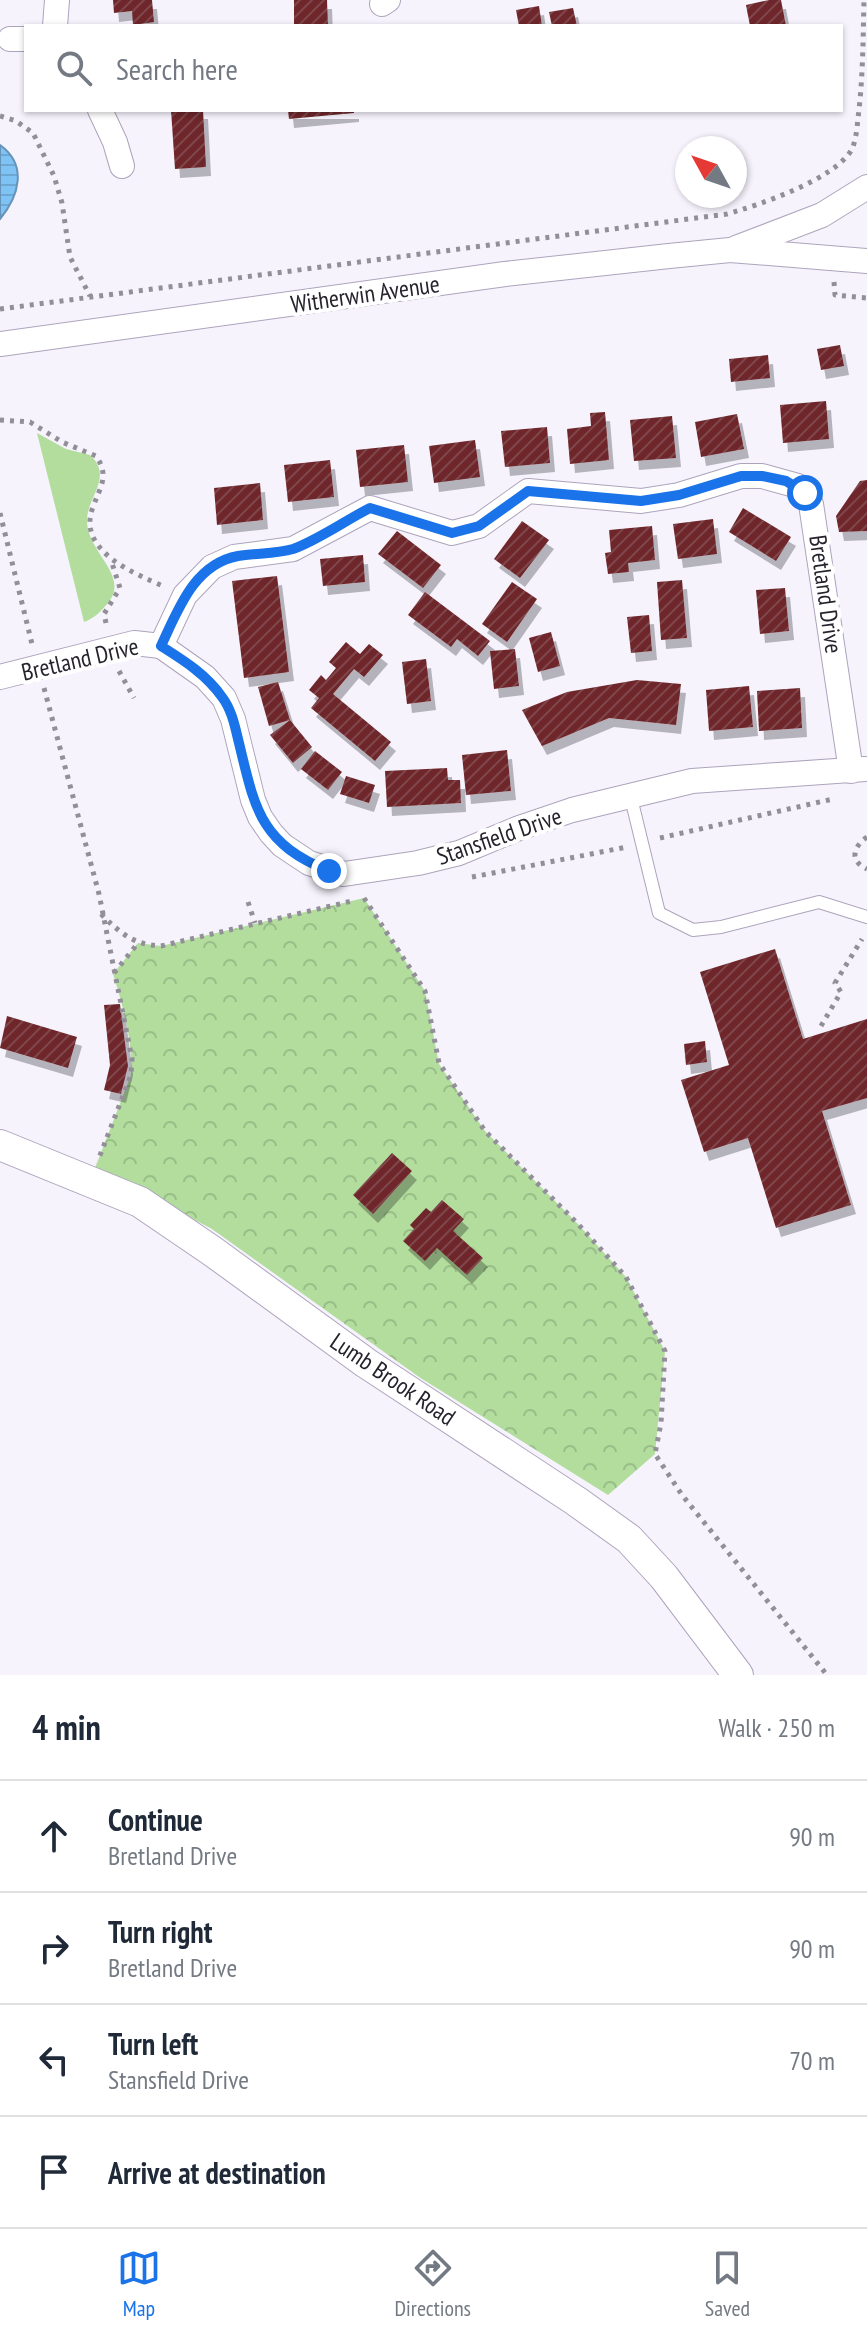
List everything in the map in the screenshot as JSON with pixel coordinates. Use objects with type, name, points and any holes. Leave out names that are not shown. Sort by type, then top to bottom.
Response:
[{"type":"street","points":[[55,24],[57,0]]},
{"type":"street","points":[[101,112],[111,131],[122,166]]},
{"type":"street","name":"Witherwin Avenue","points":[[730,250],[822,215],[867,187]]},
{"type":"street","name":"Witherwin Avenue","points":[[0,344],[505,274],[730,250],[867,261]]},
{"type":"street","name":"Bretland Drive","points":[[0,677],[134,643],[161,646],[185,595],[212,567],[234,557],[293,549],[370,508],[452,533],[479,526],[528,491],[641,501],[679,495],[741,476],[776,478],[798,486],[811,504],[859,770]]},
{"type":"street","name":"Stansfield Drive","points":[[161,646],[205,677],[224,698],[233,719],[253,800],[271,833],[295,854],[329,871],[359,873],[431,860],[459,853],[572,810],[692,781],[859,770]]},
{"type":"street","name":"Lumb Brook Road","points":[[0,1145],[140,1202],[366,1363],[629,1539],[664,1577],[738,1675]]},
{"type":"lane","points":[[630,794],[659,913],[693,930],[721,927],[819,902],[867,917]]},
{"type":"path","points":[[0,309],[727,214],[783,196],[826,172],[852,149],[865,88],[864,0]]},
{"type":"path","points":[[0,116],[16,121],[33,133],[54,176],[62,203],[70,257],[90,296]]},
{"type":"path","points":[[835,295],[867,298]]},
{"type":"path","points":[[0,420],[30,422],[62,442],[96,456],[105,474],[90,521],[101,550],[111,559],[172,590]]},
{"type":"path","points":[[0,513],[31,642]]},
{"type":"path","points":[[106,623],[104,614],[120,588],[111,559]]},
{"type":"path","points":[[117,668],[134,698]]},
{"type":"path","points":[[43,684],[99,894],[132,1059],[131,1075],[95,1168]]},
{"type":"path","points":[[658,839],[837,798]]},
{"type":"path","points":[[867,837],[858,844],[854,856],[856,862],[867,869]]},
{"type":"path","points":[[471,877],[624,847]]},
{"type":"path","points":[[101,914],[125,937],[138,943],[161,946],[379,895]]},
{"type":"path","points":[[364,898],[425,991],[439,1063],[485,1131],[626,1277],[665,1351],[661,1423],[655,1454],[682,1495],[827,1675]]},
{"type":"path","points":[[248,902],[255,923]]},
{"type":"path","points":[[821,1026],[841,992],[835,983],[862,939]]},
{"type":"path","points":[[113,974],[138,943]]},
{"type":"green space","points":[[37,433],[66,449],[90,455],[100,470],[87,518],[88,530],[111,572],[114,592],[100,612],[84,622]]},
{"type":"green space","points":[[364,898],[425,991],[439,1064],[485,1131],[626,1277],[665,1351],[655,1454],[608,1495],[419,1377],[212,1229],[95,1168],[131,1075],[129,1037],[113,974],[138,943],[161,946]]},
{"type":"water","points":[[0,145],[14,162],[18,181],[12,201],[0,219]]},
{"type":"building","points":[[113,0],[152,0],[154,22],[133,24],[132,11],[114,13]]},
{"type":"building","points":[[294,0],[327,0],[328,24],[294,24]]},
{"type":"building","points":[[781,0],[786,24],[750,24],[746,5]]},
{"type":"building","points":[[539,6],[542,24],[519,24],[516,10]]},
{"type":"building","points":[[573,8],[577,24],[552,24],[549,12]]},
{"type":"building","points":[[171,112],[203,112],[206,167],[175,169]]},
{"type":"building","points":[[288,112],[354,112],[354,113],[289,119]]},
{"type":"building","points":[[840,345],[844,366],[821,370],[817,349]]},
{"type":"building","points":[[768,355],[770,378],[731,382],[729,359]]},
{"type":"building","points":[[826,401],[829,439],[783,443],[780,405]]},
{"type":"building","points":[[605,412],[609,460],[570,464],[567,429],[591,426],[590,413]]},
{"type":"building","points":[[737,414],[744,449],[701,457],[695,422]]},
{"type":"building","points":[[672,416],[676,458],[634,461],[630,420]]},
{"type":"building","points":[[547,427],[550,463],[505,467],[501,431]]},
{"type":"building","points":[[475,440],[480,477],[434,483],[429,446]]},
{"type":"building","points":[[404,445],[408,482],[360,487],[356,450]]},
{"type":"building","points":[[330,460],[334,497],[288,502],[284,465]]},
{"type":"building","points":[[867,480],[867,531],[839,532],[836,516],[860,481]]},
{"type":"building","points":[[260,483],[263,520],[217,525],[214,488]]},
{"type":"building","points":[[743,508],[791,537],[776,561],[729,532]]},
{"type":"building","points":[[713,519],[717,554],[678,559],[673,524]]},
{"type":"building","points":[[522,521],[549,540],[520,578],[494,559]]},
{"type":"building","points":[[652,526],[655,560],[628,563],[629,572],[608,574],[605,553],[611,552],[609,530]]},
{"type":"building","points":[[397,531],[441,565],[423,588],[378,554]]},
{"type":"building","points":[[363,555],[365,582],[323,586],[320,559]]},
{"type":"building","points":[[277,576],[289,672],[244,678],[232,581]]},
{"type":"building","points":[[682,580],[687,638],[661,640],[657,582]]},
{"type":"building","points":[[512,582],[537,599],[507,642],[482,624]]},
{"type":"building","points":[[785,588],[789,631],[760,634],[756,590]]},
{"type":"building","points":[[425,592],[490,641],[478,656],[457,639],[451,647],[408,615]]},
{"type":"building","points":[[649,615],[652,651],[631,653],[627,617]]},
{"type":"building","points":[[551,632],[560,666],[538,672],[529,638]]},
{"type":"building","points":[[346,642],[360,654],[369,644],[383,655],[364,677],[354,669],[333,694],[391,742],[375,761],[311,708],[319,698],[309,690],[321,675],[326,680],[336,668],[329,662]]},
{"type":"building","points":[[515,649],[519,686],[494,689],[490,651]]},
{"type":"building","points":[[426,659],[431,701],[407,704],[402,662]]},
{"type":"building","points":[[637,680],[681,684],[676,725],[609,718],[542,746],[522,710],[567,692]]},
{"type":"building","points":[[278,682],[290,720],[269,726],[258,687]]},
{"type":"building","points":[[749,686],[753,727],[709,731],[706,690]]},
{"type":"building","points":[[800,688],[802,728],[759,731],[757,691]]},
{"type":"building","points":[[290,720],[312,747],[293,763],[270,735]]},
{"type":"building","points":[[507,750],[511,791],[466,795],[462,755]]},
{"type":"building","points":[[315,751],[342,772],[328,790],[301,769]]},
{"type":"building","points":[[447,768],[448,780],[460,780],[461,803],[387,807],[385,771]]},
{"type":"building","points":[[346,776],[375,785],[369,803],[340,794]]},
{"type":"building","points":[[775,949],[803,1039],[867,1019],[867,1098],[822,1111],[851,1205],[776,1228],[748,1138],[704,1152],[681,1080],[729,1065],[700,972]]},
{"type":"building","points":[[120,1004],[128,1066],[121,1094],[104,1090],[110,1065],[104,1005]]},
{"type":"building","points":[[7,1016],[77,1037],[68,1068],[0,1048]]},
{"type":"building","points":[[705,1041],[707,1062],[686,1065],[684,1044]]},
{"type":"building","points":[[392,1153],[412,1171],[373,1214],[353,1195]]},
{"type":"building","points":[[442,1200],[464,1219],[453,1231],[483,1258],[467,1275],[437,1248],[425,1261],[403,1241],[414,1229],[410,1225],[426,1208],[431,1212]]},
{"type":"route","points":[[329,871],[295,854],[271,833],[253,800],[233,719],[224,698],[205,677],[161,646],[185,595],[212,567],[234,557],[293,549],[370,508],[452,533],[479,526],[528,491],[641,501],[679,495],[741,476],[762,476],[786,481],[805,493]]}]
